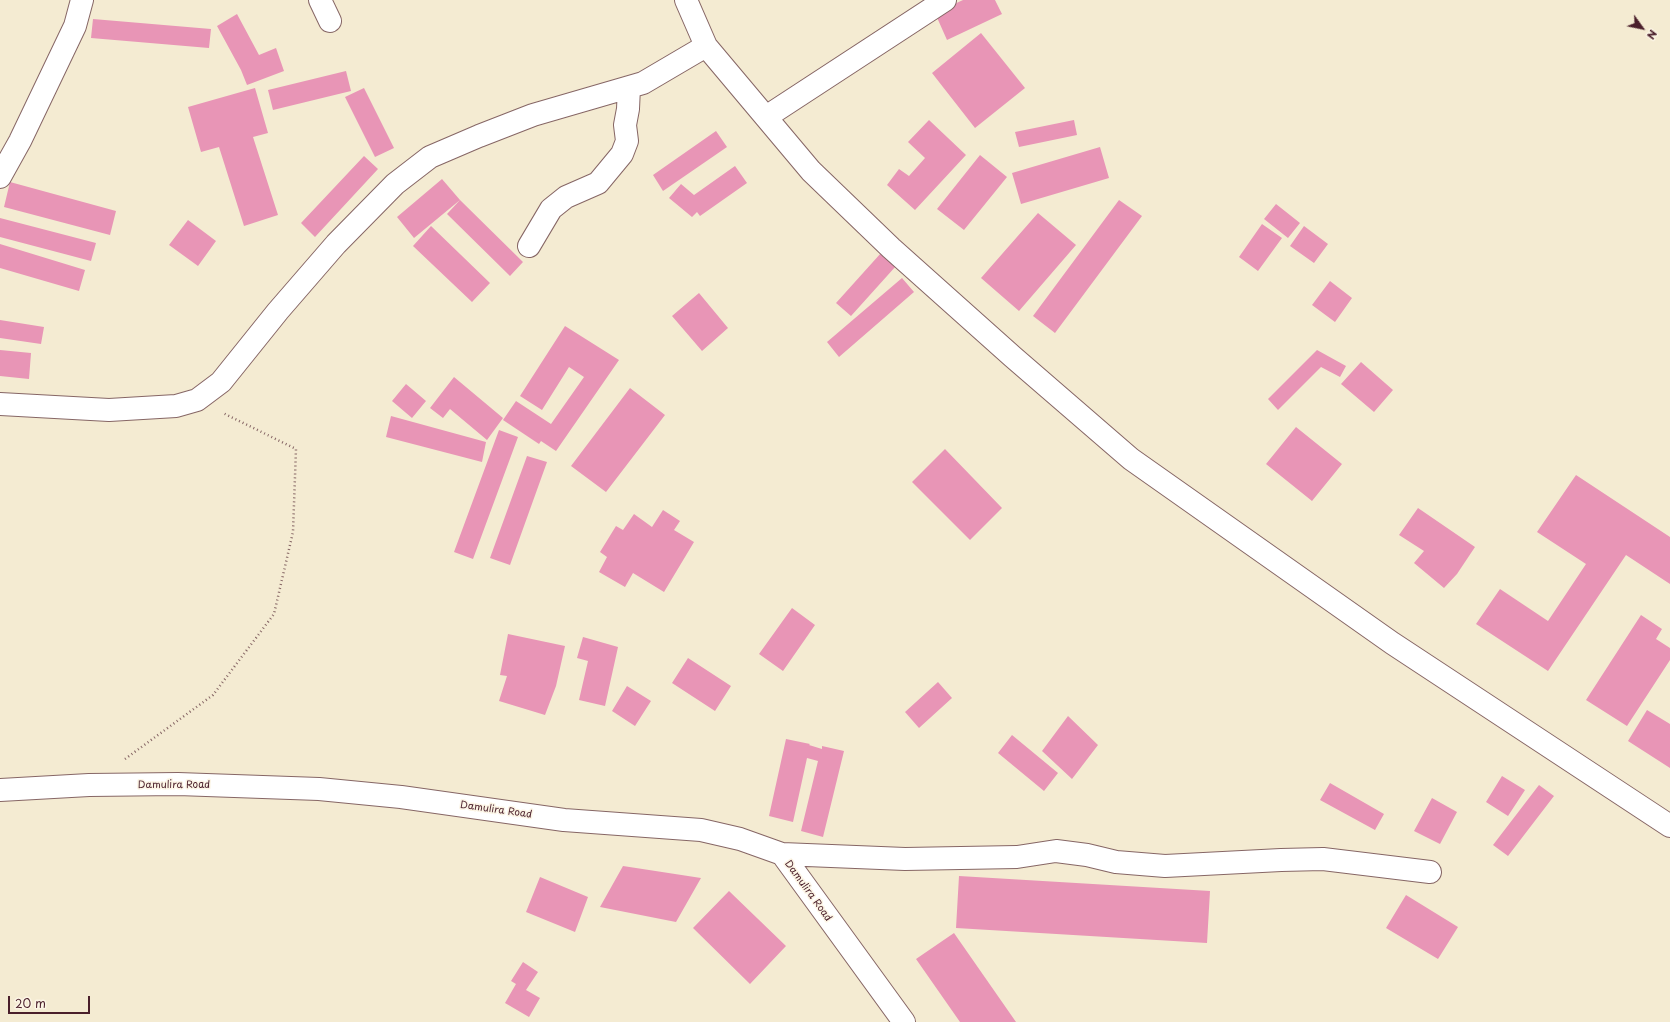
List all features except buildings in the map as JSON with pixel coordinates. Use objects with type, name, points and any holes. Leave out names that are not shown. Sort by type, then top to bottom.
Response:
[{"type":"street","points":[[0,177],[20,141],[75,26],[82,0]]},
{"type":"street","points":[[320,0],[330,21]]},
{"type":"street","points":[[686,0],[706,46],[811,170],[890,248],[1130,459],[1392,643],[1670,826]]},
{"type":"street","points":[[766,117],[945,0]]},
{"type":"street","points":[[0,404],[109,410],[176,406],[197,400],[221,382],[278,311],[336,244],[395,184],[430,157],[533,115],[643,83],[706,46]]},
{"type":"street","points":[[529,246],[550,209],[566,197],[598,183],[622,154],[627,141],[625,125],[630,87]]},
{"type":"street","name":"Damulira Road","points":[[0,790],[89,785],[178,784],[319,789],[401,797],[564,820],[701,830],[740,839],[782,854],[904,1022]]},
{"type":"street","points":[[782,854],[905,859],[1017,857],[1056,851],[1087,855],[1116,862],[1165,866],[1323,859],[1430,872]]},
{"type":"path","points":[[120,762],[213,695],[274,614],[293,532],[296,449],[197,400]]}]
